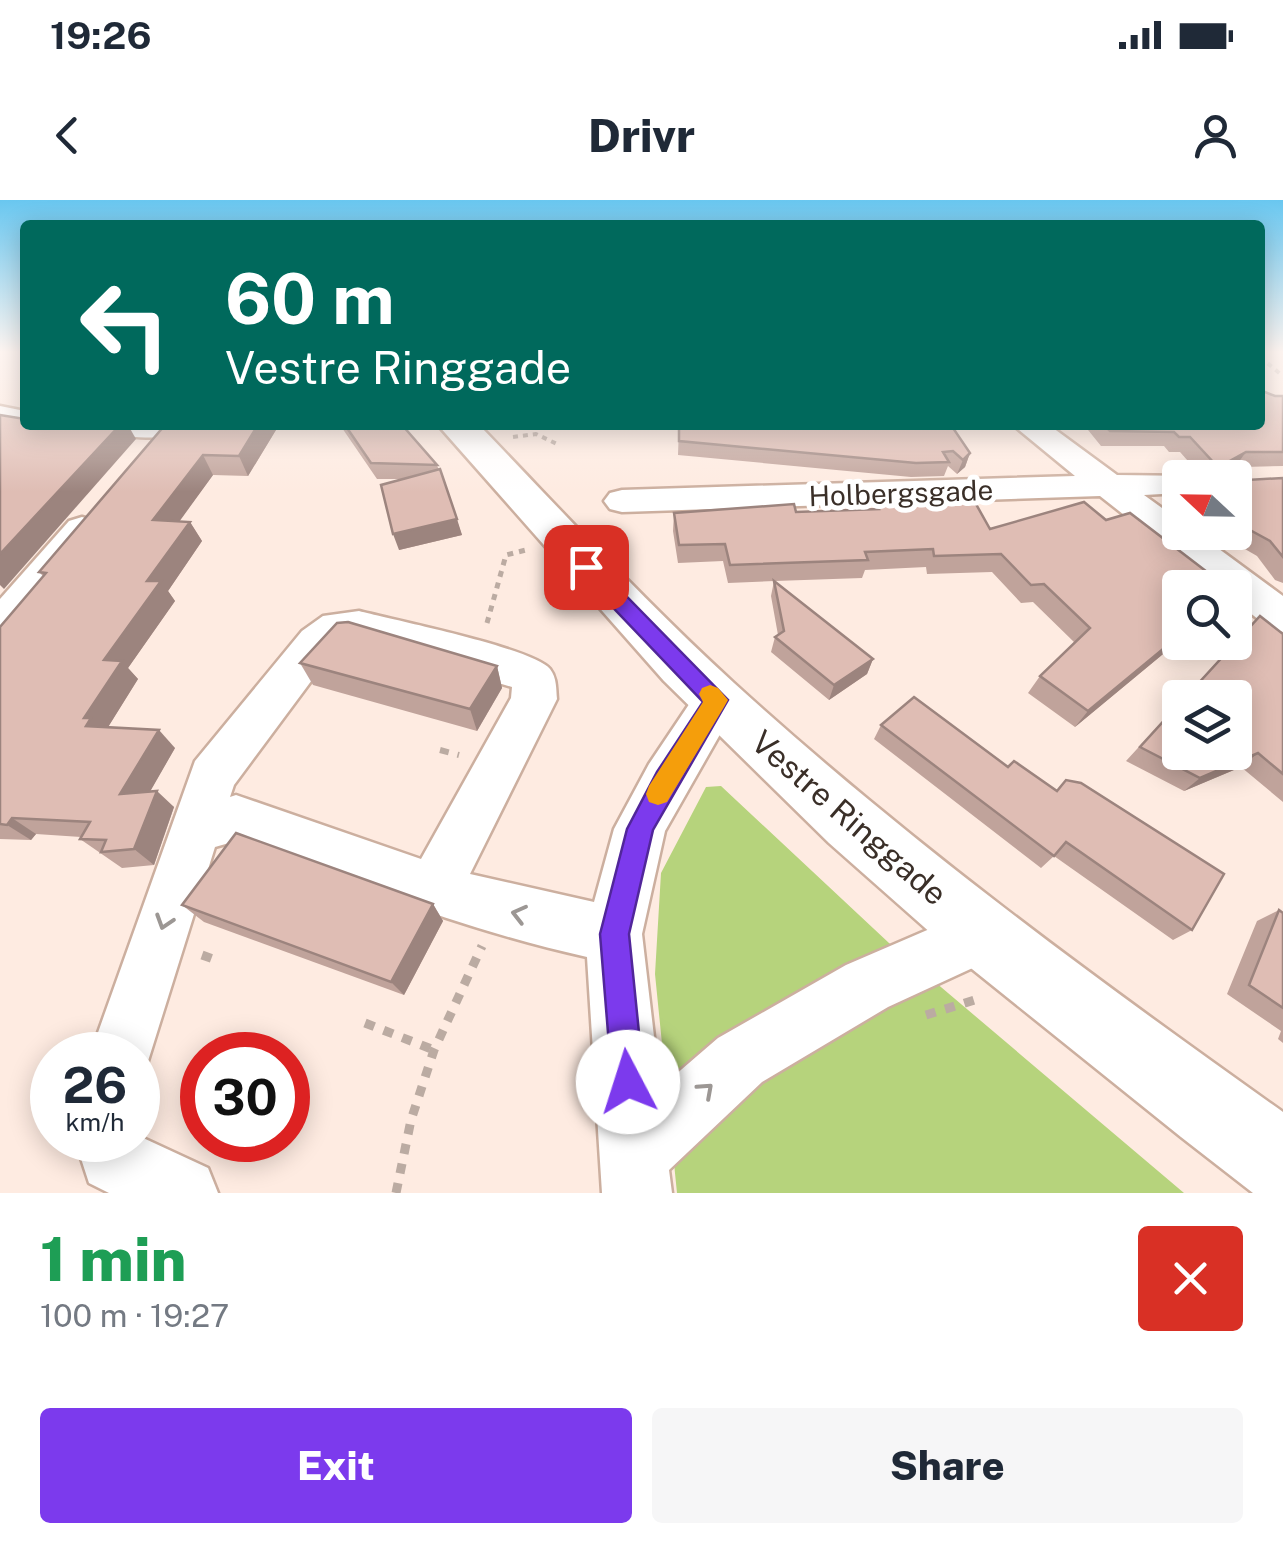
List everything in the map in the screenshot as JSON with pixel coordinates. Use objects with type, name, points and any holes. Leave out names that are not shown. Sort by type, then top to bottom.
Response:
[{"type":"street","points":[[142,458],[166,430]]},
{"type":"street","name":"Vestre Ringgade","points":[[461,430],[560,540],[716,700],[982,934],[1283,1162]]},
{"type":"street","points":[[1036,430],[1283,616]]},
{"type":"street","name":"Holbergsgade","points":[[622,502],[1162,484]]},
{"type":"street","points":[[0,626],[104,504]]},
{"type":"street","points":[[128,1032],[212,776],[317,642],[338,627],[359,626],[520,670],[534,680],[534,699],[434,890]]},
{"type":"street","points":[[636,1174],[614,934],[640,829],[716,700]]},
{"type":"street","points":[[194,830],[236,818],[434,890],[614,934]]},
{"type":"street","points":[[636,1174],[740,1060],[867,986],[982,934]]},
{"type":"street","points":[[118,1162],[183,1193]]},
{"type":"path","points":[[477,658],[506,555],[560,540]]},
{"type":"path","points":[[396,1193],[412,1120],[434,1050],[470,977],[496,908]]},
{"type":"path","points":[[918,1017],[1041,980]]},
{"type":"path","points":[[365,1023],[434,1050]]},
{"type":"green space","points":[[721,786],[889,943],[1184,1193],[677,1193],[655,974],[661,873],[706,787]]},
{"type":"building","points":[[1265,399],[1283,399],[1283,452],[1246,452],[1232,460],[1211,460],[1190,437],[1179,437],[1174,432],[1109,430],[1265,430]]},
{"type":"building","points":[[0,415],[20,418],[20,430],[115,430],[0,554]]},
{"type":"building","points":[[161,430],[255,430],[239,456],[203,455],[153,520],[190,522],[147,581],[161,581],[104,660],[122,661],[84,718],[91,718],[86,726],[159,730],[120,794],[157,791],[134,849],[101,852],[106,840],[80,839],[90,822],[12,818],[7,825],[0,824],[0,627],[46,573],[39,572]]},
{"type":"building","points":[[348,430],[406,430],[437,465],[371,463]]},
{"type":"building","points":[[679,430],[954,430],[970,453],[963,460],[953,451],[943,452],[949,462],[916,463],[679,441]]},
{"type":"building","points":[[440,469],[457,519],[393,534],[381,485]]},
{"type":"building","points":[[1283,478],[1283,557],[1270,541],[1252,531],[1252,480]]},
{"type":"building","points":[[972,497],[990,529],[1084,502],[1106,520],[1130,513],[1162,537],[1162,550],[1178,550],[1204,570],[1162,570],[1162,650],[1088,711],[1040,676],[1090,628],[1044,584],[1031,585],[1001,554],[934,556],[933,549],[865,552],[868,560],[730,565],[725,544],[679,545],[674,513],[794,504],[796,512],[879,509],[876,501]]},
{"type":"building","points":[[774,581],[873,659],[834,685],[775,637],[784,631]]},
{"type":"building","points":[[1260,616],[1283,634],[1283,774],[1258,753],[1252,756],[1252,680],[1201,680],[1220,660],[1252,660],[1252,625]]},
{"type":"building","points":[[348,622],[497,666],[470,709],[300,663],[337,623]]},
{"type":"building","points":[[914,697],[1008,767],[1014,761],[1057,791],[1066,780],[1081,783],[1224,874],[1192,930],[1066,842],[1054,856],[881,725]]},
{"type":"building","points":[[1162,723],[1162,758],[1140,747]]},
{"type":"building","points":[[1185,770],[1219,770],[1200,778]]},
{"type":"building","points":[[236,833],[433,904],[391,982],[182,905]]},
{"type":"building","points":[[1279,910],[1283,913],[1283,1008],[1249,985]]},
{"type":"slow traffic","points":[[658,794],[716,700],[710,694]]},
{"type":"route","points":[[586,567],[716,700],[640,829],[614,934],[628,1082]]}]
